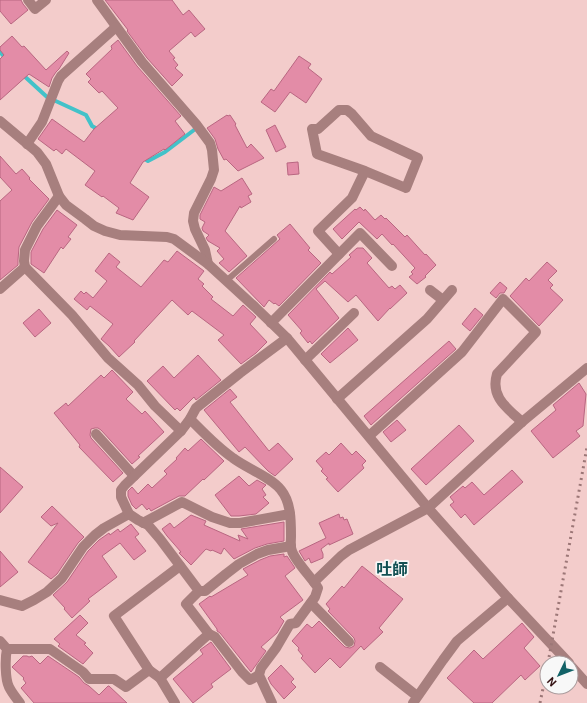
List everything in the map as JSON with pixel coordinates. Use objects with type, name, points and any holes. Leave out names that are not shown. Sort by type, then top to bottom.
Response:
[{"type":"street","points":[[28,0],[35,9],[46,0]]},
{"type":"street","points":[[97,0],[142,62],[196,124],[210,143],[214,170],[194,213],[193,221],[195,229],[205,250],[208,264]]},
{"type":"street","points":[[27,144],[42,122],[61,76],[116,27]]},
{"type":"street","points":[[343,109],[352,114],[370,136],[418,158],[406,188],[365,171],[317,154],[312,130],[318,129],[339,110],[343,109]]},
{"type":"street","points":[[0,121],[42,158],[59,196],[66,206],[94,226],[105,231],[120,235],[167,237],[174,240],[208,264],[271,322],[287,338],[428,508],[508,598],[561,655]]},
{"type":"street","points":[[339,254],[318,232],[352,198],[365,171]]},
{"type":"street","points":[[59,196],[37,226],[25,250],[25,267],[72,315],[108,358],[138,385],[155,406],[181,431]]},
{"type":"street","points":[[271,322],[360,233],[392,266]]},
{"type":"street","points":[[0,289],[25,267]]},
{"type":"street","points":[[430,290],[443,300]]},
{"type":"street","points":[[337,399],[427,319],[452,290]]},
{"type":"street","points":[[369,436],[462,352],[503,299],[536,332],[496,374],[495,388],[497,394],[503,404],[522,422]]},
{"type":"street","points":[[305,360],[354,313]]},
{"type":"street","points":[[199,591],[148,525],[128,514],[121,497],[122,490],[134,476],[181,431],[196,408],[287,338]]},
{"type":"street","points":[[314,582],[349,550],[428,508],[522,422],[587,368]]},
{"type":"street","points":[[190,419],[214,443],[233,458],[275,484],[281,490],[285,496],[291,518],[291,551],[318,588],[317,593],[311,603],[296,623],[290,624],[261,668],[259,675],[272,703]]},
{"type":"street","points":[[96,434],[134,476]]},
{"type":"street","points":[[143,523],[182,502],[212,517],[230,523],[240,523],[290,514]]},
{"type":"street","points":[[0,600],[22,606],[47,592],[58,583],[83,547],[95,535],[128,514]]},
{"type":"street","points":[[259,675],[250,680],[215,637],[209,634],[186,604],[199,591],[205,591],[239,564],[257,554],[268,550],[291,546]]},
{"type":"street","points":[[175,703],[160,678],[149,670],[114,616],[180,566]]},
{"type":"street","points":[[380,667],[415,699],[457,641],[508,598]]},
{"type":"street","points":[[311,603],[349,642]]},
{"type":"street","points":[[160,678],[209,634]]},
{"type":"street","points":[[0,641],[7,649],[50,650],[83,672],[89,679],[114,679],[126,687],[149,670]]},
{"type":"street","points":[[7,649],[5,657],[7,681],[9,687],[20,703]]},
{"type":"street","points":[[579,675],[587,684]]},
{"type":"lane","points":[[226,281],[274,239]]},
{"type":"building","points":[[0,0],[21,0],[28,10],[11,24],[0,11]]},
{"type":"building","points":[[105,0],[172,0],[183,15],[189,10],[205,29],[195,37],[191,32],[169,51],[175,58],[173,59],[178,65],[175,68],[183,75],[172,86],[147,58]]},
{"type":"building","points":[[12,36],[22,47],[24,46],[46,70],[67,51],[69,53],[52,78],[49,87],[29,74],[0,100],[0,59],[4,55],[0,50],[0,47]]},
{"type":"building","points":[[118,40],[137,66],[181,116],[175,121],[185,134],[165,150],[164,149],[143,162],[130,183],[149,197],[133,220],[116,213],[119,208],[85,185],[95,171],[66,149],[62,154],[56,149],[54,151],[38,139],[52,119],[84,142],[94,129],[118,108],[102,91],[99,93],[88,82],[91,79],[86,74],[112,49],[111,46]]},
{"type":"building","points":[[299,56],[311,64],[308,68],[322,79],[306,103],[290,92],[275,112],[261,102],[271,89],[274,91]]},
{"type":"building","points":[[227,115],[230,115],[236,124],[235,125],[247,148],[251,144],[264,158],[238,171],[226,159],[224,160],[215,139],[207,128]]},
{"type":"building","points":[[275,125],[286,147],[276,152],[266,130]]},
{"type":"building","points":[[0,156],[16,174],[22,169],[30,178],[29,179],[49,199],[32,222],[19,247],[18,265],[0,280],[0,201],[12,190],[0,177]]},
{"type":"building","points":[[298,162],[299,174],[288,175],[287,163]]},
{"type":"building","points":[[242,178],[252,194],[248,196],[251,202],[241,208],[240,206],[225,231],[247,256],[229,272],[219,263],[224,259],[217,251],[220,248],[208,241],[206,238],[209,235],[203,231],[202,228],[205,222],[200,219],[200,215],[214,187],[221,191]]},
{"type":"building","points":[[360,207],[364,211],[365,209],[375,220],[381,215],[385,219],[386,218],[405,237],[407,235],[425,255],[426,254],[436,265],[425,276],[426,277],[417,284],[409,277],[413,274],[411,272],[415,268],[393,244],[392,245],[382,234],[377,239],[359,222],[342,239],[333,229],[355,209],[356,210]]},
{"type":"building","points":[[57,210],[77,225],[68,237],[71,239],[63,249],[61,247],[44,273],[31,264],[31,252],[43,229]]},
{"type":"building","points":[[290,224],[310,248],[308,250],[321,263],[279,306],[269,300],[264,307],[236,278],[280,239],[277,235]]},
{"type":"building","points":[[357,248],[363,248],[372,258],[367,263],[389,288],[392,286],[395,289],[400,285],[407,293],[378,321],[356,295],[348,302],[325,281],[316,289],[339,318],[312,344],[310,341],[308,343],[300,333],[302,331],[288,315],[330,272],[332,274],[351,257],[349,255]]},
{"type":"building","points":[[177,251],[204,271],[198,279],[204,284],[202,286],[213,297],[211,299],[233,316],[243,305],[256,317],[250,324],[267,342],[256,353],[241,364],[218,340],[224,335],[192,311],[188,315],[172,300],[134,341],[135,342],[119,357],[101,339],[113,324],[90,306],[87,310],[74,299],[81,291],[84,294],[86,292],[93,298],[107,281],[95,271],[109,253],[120,262],[116,267],[141,287],[164,260],[168,262]]},
{"type":"building","points":[[547,262],[557,271],[548,280],[553,285],[550,288],[563,300],[539,326],[510,296],[526,278],[529,281]]},
{"type":"building","points":[[500,282],[507,288],[504,293],[500,293],[496,298],[490,293]]},
{"type":"building","points":[[475,308],[483,315],[470,331],[462,324]]},
{"type":"building","points":[[39,309],[51,323],[35,337],[23,323]]},
{"type":"building","points":[[348,328],[358,340],[330,363],[321,354]]},
{"type":"building","points":[[449,341],[456,349],[371,425],[364,416]]},
{"type":"building","points":[[198,355],[221,380],[196,400],[194,397],[180,411],[177,408],[175,410],[147,381],[163,366],[174,378]]},
{"type":"building","points":[[112,370],[133,392],[126,399],[142,414],[145,411],[164,432],[138,456],[140,457],[132,464],[101,430],[98,428],[91,429],[91,438],[123,473],[113,482],[79,447],[80,445],[54,413],[66,403],[68,406],[101,375],[104,378]]},
{"type":"building","points":[[579,383],[586,394],[583,426],[576,431],[580,436],[553,458],[531,431],[556,410],[553,405]]},
{"type":"building","points":[[230,389],[237,397],[230,402],[269,451],[278,443],[293,459],[275,476],[268,471],[245,447],[239,452],[204,410]]},
{"type":"building","points":[[397,420],[406,430],[391,442],[383,432]]},
{"type":"building","points":[[459,425],[474,441],[426,485],[411,469]]},
{"type":"building","points":[[201,439],[224,461],[185,496],[179,496],[151,511],[149,508],[147,510],[142,504],[136,509],[132,505],[128,496],[128,491],[132,487],[138,494],[148,484],[152,488],[167,474],[164,471],[177,459],[176,458],[185,448],[188,451]]},
{"type":"building","points":[[341,443],[352,455],[356,451],[366,461],[362,465],[364,468],[338,492],[326,479],[328,478],[321,471],[323,469],[316,461],[326,452],[329,455]]},
{"type":"building","points":[[0,467],[23,487],[0,513]]},
{"type":"building","points":[[512,470],[523,482],[474,525],[465,514],[461,518],[450,505],[454,502],[450,497],[463,486],[465,488],[472,482],[484,495]]},
{"type":"building","points":[[239,476],[249,486],[257,480],[266,485],[262,489],[266,495],[263,497],[269,503],[256,514],[231,516],[215,495]]},
{"type":"building","points":[[52,506],[84,537],[78,543],[57,574],[51,579],[28,562],[58,523],[51,526],[41,517]]},
{"type":"building","points":[[339,514],[340,518],[343,517],[344,520],[347,519],[353,534],[329,545],[329,543],[321,549],[323,558],[311,563],[309,558],[305,561],[299,551],[326,538],[319,523]]},
{"type":"building","points":[[191,515],[206,521],[204,525],[240,541],[238,535],[248,539],[241,529],[284,522],[284,541],[255,548],[234,559],[224,548],[221,554],[206,549],[191,565],[179,553],[181,552],[162,529],[170,523],[174,528]]},
{"type":"building","points":[[131,524],[139,534],[135,537],[146,551],[134,560],[120,543],[102,556],[117,577],[88,599],[90,601],[72,618],[53,595],[67,582],[88,551],[99,540],[118,529],[120,532]]},
{"type":"building","points":[[0,551],[18,572],[0,587]]},
{"type":"building","points":[[284,554],[284,557],[287,556],[295,568],[285,576],[303,600],[280,617],[284,621],[277,633],[261,647],[266,651],[251,672],[217,631],[199,604],[210,596],[211,597],[248,575],[243,569],[270,556]]},
{"type":"building","points":[[362,566],[403,599],[379,628],[383,632],[364,650],[361,646],[340,668],[330,658],[315,673],[301,658],[303,656],[298,650],[299,648],[292,641],[307,624],[312,628],[319,621],[345,647],[350,648],[354,646],[354,638],[328,611],[330,609],[326,604],[342,586],[344,588]]},
{"type":"building","points":[[80,615],[88,623],[76,635],[86,643],[84,644],[93,653],[83,664],[58,646],[60,644],[54,639]]},
{"type":"building","points":[[522,623],[534,637],[524,648],[539,665],[539,667],[525,680],[521,675],[492,703],[474,703],[447,678],[474,650],[483,659]]},
{"type":"building","points":[[211,642],[231,669],[211,684],[213,687],[193,703],[173,679],[203,654],[200,650]]},
{"type":"building","points":[[23,656],[32,656],[40,664],[48,656],[79,677],[99,695],[109,686],[127,703],[34,703],[21,688],[26,683],[23,679],[24,678],[12,667]]},
{"type":"building","points":[[281,665],[294,679],[291,682],[296,687],[284,699],[271,684],[268,678]]},
{"type":"waterway","points":[[0,52],[7,60]]},
{"type":"waterway","points":[[22,74],[47,97],[86,115],[92,126],[99,130]]},
{"type":"waterway","points":[[142,157],[148,161],[165,152],[194,130]]},
{"type":"railway","points":[[549,655],[587,447]]},
{"type":"railway","points":[[540,703],[542,695]]},
{"type":"district","name":"吐師","points":[[392,569]]}]
